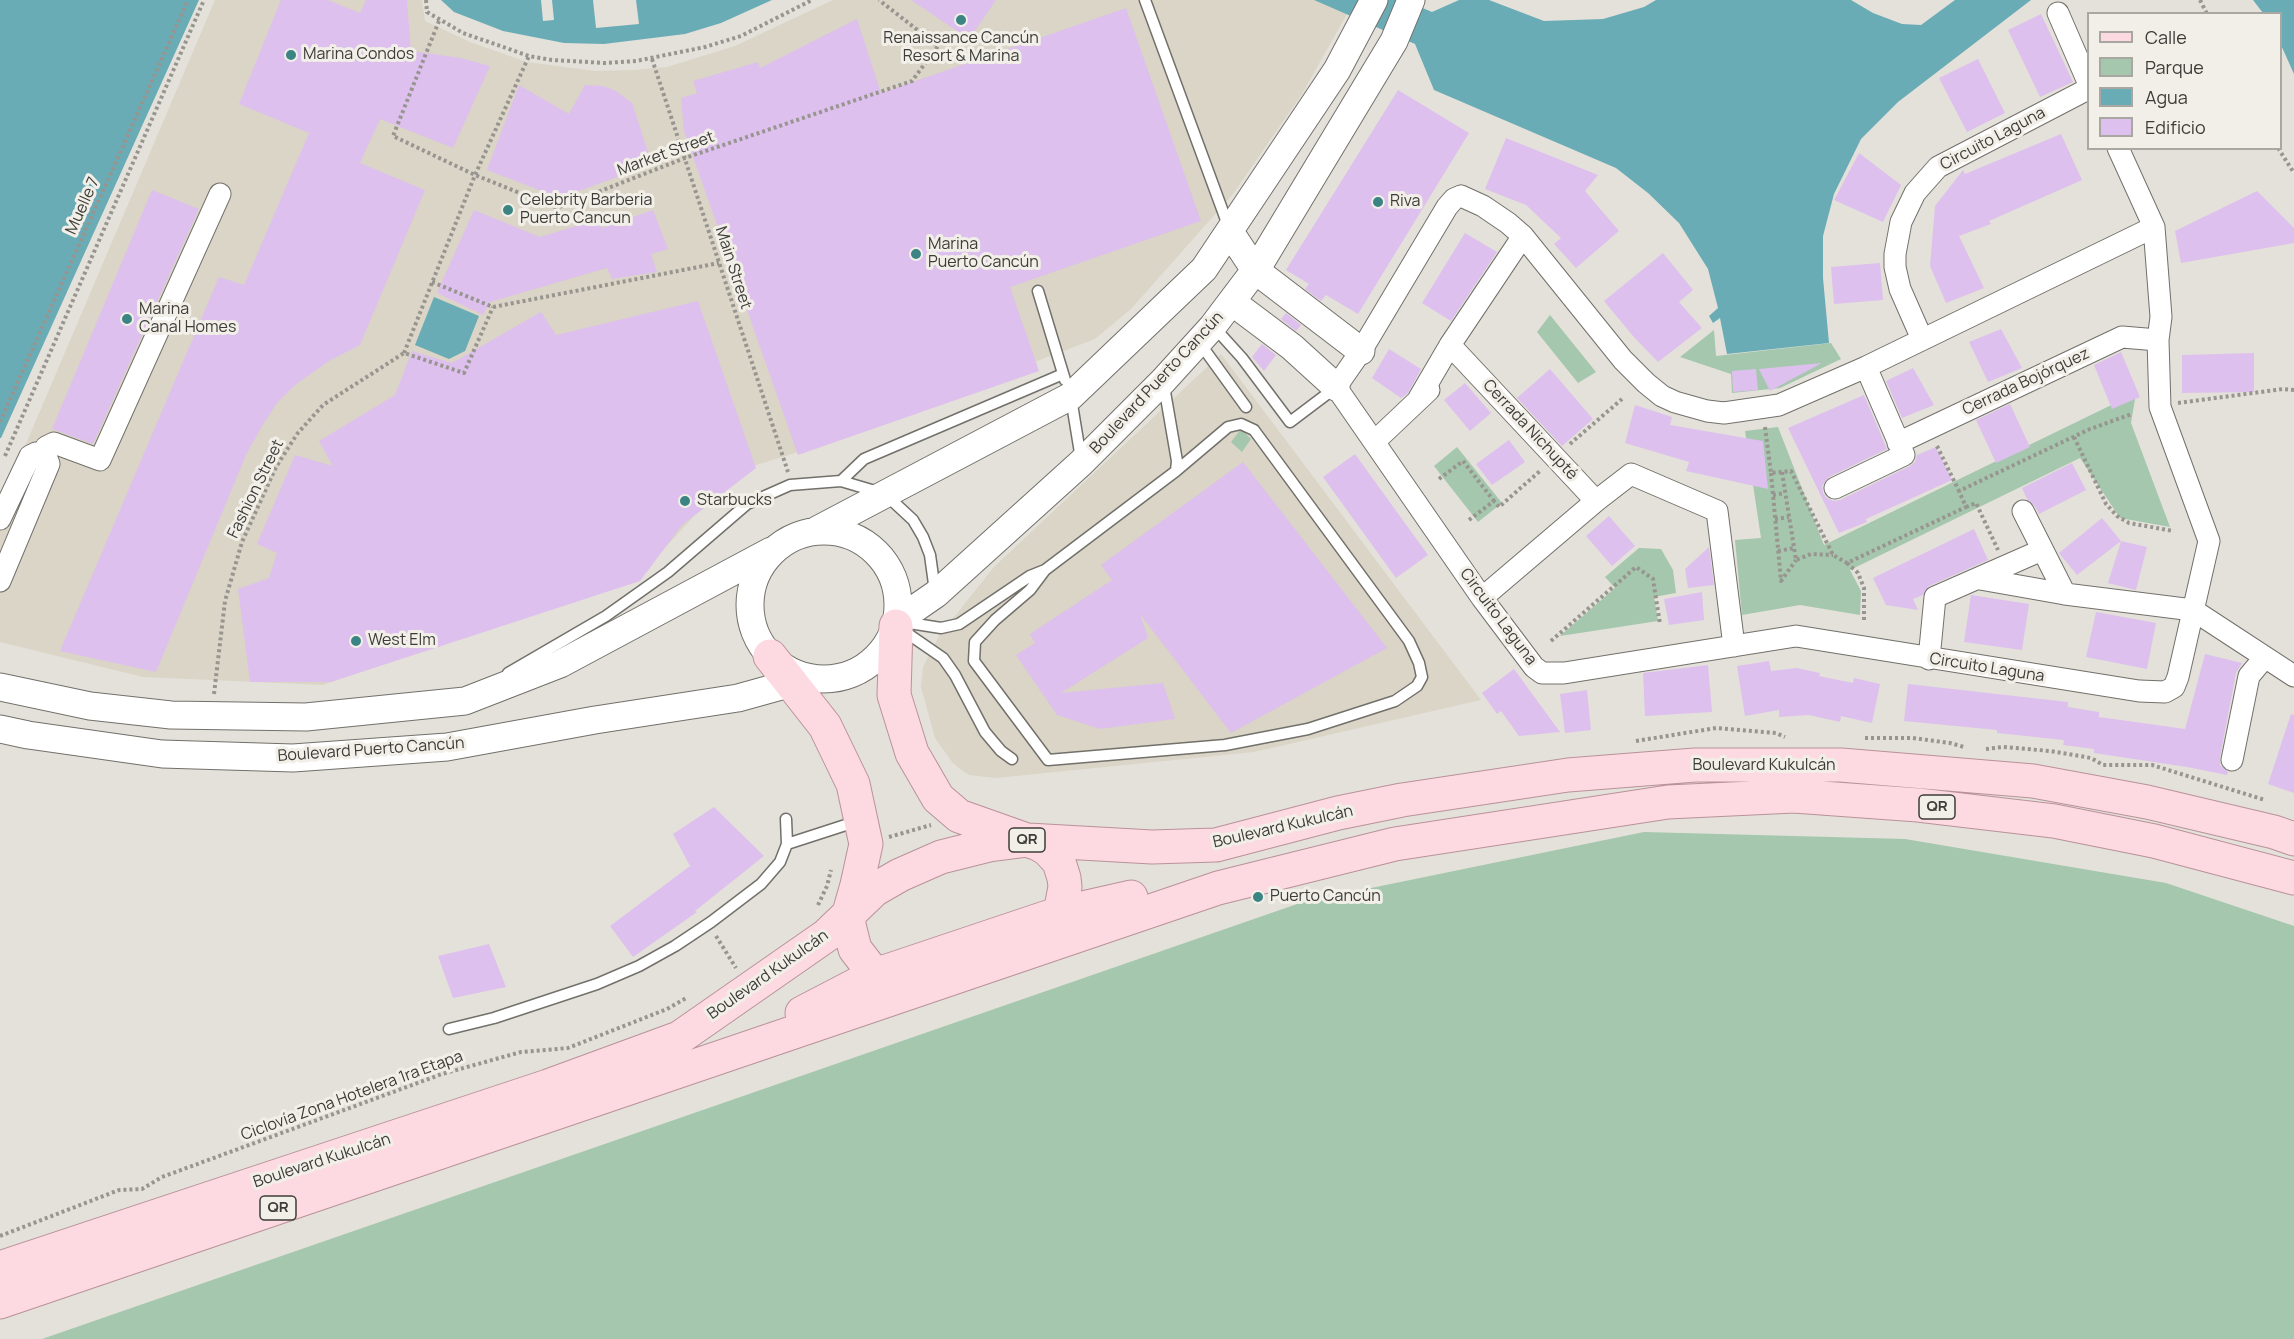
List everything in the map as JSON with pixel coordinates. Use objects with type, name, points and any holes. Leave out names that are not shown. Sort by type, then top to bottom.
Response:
[{"type":"main road","points":[[897,623],[894,694],[912,753],[938,798],[959,816],[1028,840],[1047,849],[1059,862],[1065,887],[1060,914]]},
{"type":"main road","points":[[770,656],[800,681],[853,784],[866,844],[849,913],[849,925],[855,949],[875,975]]},
{"type":"main road","name":"Boulevard Kukulcán","points":[[0,1268],[548,1086],[679,1038],[827,935],[874,890],[918,866],[965,850],[1028,840],[1152,847],[1215,845],[1338,813],[1402,800],[1568,775],[1695,765],[1841,765],[2034,781],[2147,802],[2274,832],[2294,839]]},
{"type":"main road","name":"Boulevard Kukulcán","points":[[0,1302],[1218,888],[1395,844],[1668,802],[1794,796],[1918,804],[2054,821],[2154,841],[2294,878]]},
{"type":"main road","points":[[757,1045],[792,1018],[875,975],[1060,914],[1172,887],[1218,888]]},
{"type":"street","name":"Boulevard Puerto Cancún","points":[[897,623],[936,594],[1081,463],[1163,381],[1206,334],[1255,270],[1395,41],[1411,0]]},
{"type":"street","points":[[0,687],[90,706],[171,715],[306,717],[465,701],[560,664],[771,551],[792,537],[817,530],[885,494],[1067,385],[1204,269],[1330,80],[1369,11]]},
{"type":"street","points":[[2058,13],[2087,80]]},
{"type":"street","name":"Circuito Laguna","points":[[1922,339],[1900,289],[1895,267],[1901,222],[1915,194],[1938,167],[2087,90]]},
{"type":"street","name":"Circuito Laguna","points":[[1336,387],[1482,598],[1534,667],[1542,673],[1564,673],[1796,636],[2139,691],[2165,692],[2174,687],[2178,677],[2208,541],[2160,407],[2158,340],[2161,317],[2154,227],[2119,150]]},
{"type":"street","points":[[43,454],[46,447],[54,444],[100,460],[220,194]]},
{"type":"street","points":[[1232,302],[1292,347],[1336,387],[1361,351],[1447,207],[1454,199],[1461,196],[1470,198],[1508,223],[1523,236],[1623,360],[1646,384],[1675,402],[1724,413],[1758,410],[1779,405],[1866,367],[2154,227]]},
{"type":"street","points":[[1230,232],[1255,270],[1361,351]]},
{"type":"street","points":[[1374,441],[1419,398],[1457,352],[1523,236]]},
{"type":"street","name":"Cerrada Bojórquez","points":[[1898,443],[2122,337],[2158,340]]},
{"type":"street","name":"Cerrada Nichupté","points":[[1457,352],[1596,501]]},
{"type":"street","points":[[1835,488],[1904,455],[1866,367]]},
{"type":"street","points":[[0,519],[30,456],[36,453],[43,454]]},
{"type":"street","points":[[0,581],[49,464],[43,454]]},
{"type":"street","points":[[1482,598],[1631,474],[1717,511],[1734,646]]},
{"type":"street","points":[[2023,511],[2065,594]]},
{"type":"street","points":[[800,681],[837,678],[856,672],[874,660],[887,645],[897,623],[899,598],[893,575],[880,555],[862,540],[840,531],[817,530]]},
{"type":"street","points":[[1929,659],[1935,597],[2042,550]]},
{"type":"street","points":[[770,656],[757,637],[753,626],[750,615],[750,592],[758,570],[771,551]]},
{"type":"street","points":[[1980,579],[2065,594],[2193,610],[2294,676]]},
{"type":"street","points":[[2232,760],[2249,676],[2265,657]]},
{"type":"street","name":"Boulevard Puerto Cancún","points":[[0,729],[162,754],[293,758],[447,747],[595,720],[738,698],[800,681]]},
{"type":"lane","points":[[1145,0],[1230,232]]},
{"type":"lane","points":[[1038,291],[1067,385],[1081,463]]},
{"type":"lane","points":[[1206,334],[1242,358],[1290,422],[1336,387]]},
{"type":"lane","points":[[1206,334],[1246,407]]},
{"type":"lane","points":[[1163,381],[1177,460],[1176,471]]},
{"type":"lane","points":[[841,480],[864,459],[1067,385]]},
{"type":"lane","points":[[1241,424],[1254,430],[1409,641],[1419,663],[1422,677],[1417,686],[1395,701],[1308,729],[1225,745],[1048,760],[974,661],[975,642],[994,620],[1029,590],[1045,570],[1176,471],[1228,427],[1241,424]]},
{"type":"lane","points":[[465,701],[526,661],[606,616],[668,572],[747,504],[792,485],[841,480],[885,494],[913,520],[923,537],[934,573],[936,594]]},
{"type":"lane","points":[[897,623],[941,628],[959,624],[1030,576],[1045,570]]},
{"type":"lane","points":[[897,623],[943,658],[955,675],[985,732],[1001,751],[1012,759]]},
{"type":"lane","points":[[449,1029],[505,1015],[613,978],[656,958],[708,924],[761,884],[780,862],[787,844],[786,819]]},
{"type":"lane","points":[[787,844],[862,820]]},
{"type":"path","name":"Muelle 7","points":[[0,422],[188,0]]},
{"type":"path","points":[[5,456],[204,0]]},
{"type":"path","points":[[426,0],[428,12],[439,21],[463,33],[529,56],[552,60],[605,63],[652,59],[705,47],[741,36],[812,0]]},
{"type":"path","name":"Market Street","points":[[439,21],[393,136],[475,175],[557,208],[685,158],[912,81],[938,46],[879,0]]},
{"type":"path","points":[[493,307],[464,373],[404,353],[475,175],[529,56]]},
{"type":"path","name":"Main Street","points":[[652,59],[792,485]]},
{"type":"path","points":[[2278,150],[2294,173]]},
{"type":"path","points":[[432,282],[493,307],[719,263]]},
{"type":"path","name":"Fashion Street","points":[[212,716],[225,601],[243,542],[276,467],[297,434],[323,405],[404,353]]},
{"type":"path","points":[[2171,404],[2283,389],[2294,390]]},
{"type":"path","points":[[1959,491],[2074,437],[2132,414]]},
{"type":"path","points":[[1765,426],[1781,581],[1796,560],[1811,554],[1833,555],[1858,573],[1864,588],[1864,621]]},
{"type":"path","points":[[1929,428],[1966,507]]},
{"type":"path","points":[[2074,437],[2106,504],[2117,516],[2129,523],[2174,531]]},
{"type":"path","points":[[1439,479],[1463,461],[1494,501]]},
{"type":"path","points":[[1771,473],[1791,471],[1833,555]]},
{"type":"path","points":[[1782,472],[1796,560]]},
{"type":"path","points":[[1773,495],[1785,494]]},
{"type":"path","points":[[1847,563],[1976,503],[2006,567]]},
{"type":"path","points":[[1775,519],[1789,517]]},
{"type":"path","points":[[1778,551],[1794,548]]},
{"type":"path","points":[[1551,640],[1636,567],[1653,579],[1660,624]]},
{"type":"path","points":[[815,911],[827,886],[833,861]]},
{"type":"path","points":[[708,924],[737,969]]},
{"type":"path","points":[[727,975],[746,964]]},
{"type":"path","name":"Ciclovía Zona Hotelera 1ra Etapa","points":[[0,1236],[119,1190],[142,1190],[162,1178],[442,1074],[521,1052],[568,1048],[667,1009],[687,998]]},
{"type":"shaded area","points":[[215,0],[422,0],[425,21],[470,42],[527,62],[595,71],[667,67],[735,46],[833,0],[1314,0],[1347,14],[1302,94],[1233,194],[1131,309],[1095,339],[795,453],[753,466],[695,515],[654,560],[648,571],[323,685],[143,677],[0,642],[0,505]]},
{"type":"shaded area","points":[[1221,354],[1481,700],[1254,752],[996,778],[969,775],[952,762],[935,738],[921,687],[923,667],[939,636],[994,567]]},
{"type":"green space","points":[[1550,315],[1596,372],[1578,383],[1537,332]]},
{"type":"green space","points":[[1714,330],[1716,356],[1831,343],[1841,359],[1780,388],[1732,393],[1731,374],[1680,357]]},
{"type":"green space","points":[[2136,393],[2131,423],[2170,527],[2120,518],[2080,458],[1850,570],[1861,591],[1860,615],[1800,605],[1742,615],[1735,540],[1761,538],[1745,431],[1778,427],[1824,545]]},
{"type":"green space","points":[[1241,429],[1251,439],[1242,452],[1231,442]]},
{"type":"green space","points":[[1457,447],[1502,503],[1478,522],[1434,466]]},
{"type":"green space","points":[[1639,548],[1661,549],[1673,570],[1676,593],[1654,597],[1658,621],[1560,636],[1615,588],[1605,577]]},
{"type":"green space","points":[[1644,832],[1905,839],[2166,883],[2294,926],[2294,1339],[42,1339],[1303,902]]},
{"type":"water","points":[[0,0],[199,0],[1,438],[0,438]]},
{"type":"water","points":[[441,0],[772,0],[721,23],[685,34],[604,44],[564,43],[503,31],[454,12]]},
{"type":"water","points":[[1314,0],[1404,0],[1432,12],[1459,0],[1489,0],[1544,21],[1603,19],[1644,7],[1656,0],[1851,0],[1873,13],[1902,24],[1921,25],[1955,0],[2031,0],[1898,102],[1861,139],[1834,194],[1823,236],[1823,278],[1829,343],[1727,354],[1720,318],[1713,323],[1709,316],[1718,308],[1708,269],[1679,223],[1648,193],[1616,168],[1434,90],[1415,44]]},
{"type":"water","points":[[2253,0],[2294,0],[2294,74],[2282,47],[2282,12],[2262,12]]},
{"type":"water","points":[[434,297],[479,316],[465,351],[449,359],[415,345]]},
{"type":"pier","points":[[541,0],[552,0],[554,20],[543,21]]},
{"type":"pier","points":[[593,0],[636,0],[639,24],[596,28]]},
{"type":"building","points":[[281,0],[328,0],[360,13],[366,0],[407,0],[411,51],[461,58],[490,66],[453,148],[380,119],[360,163],[425,190],[360,345],[329,361],[295,385],[277,403],[262,426],[246,455],[156,672],[60,651],[219,277],[244,285],[309,133],[239,104]]},
{"type":"building","name":"Renaissance Cancún Resort & Marina","points":[[911,0],[996,0],[969,39]]},
{"type":"building","name":"Marina Puerto Cancún","points":[[1126,8],[1201,221],[1010,287],[1039,371],[798,455],[684,131],[681,98],[697,93],[693,81],[758,62],[760,68],[857,19],[881,93]]},
{"type":"building","points":[[2041,14],[2073,82],[2040,97],[2008,30]]},
{"type":"building","points":[[1978,59],[2005,113],[1967,132],[1939,78]]},
{"type":"building","points":[[519,85],[569,114],[585,85],[603,86],[616,91],[632,103],[652,164],[560,198],[487,170]]},
{"type":"building","name":"Riva","points":[[1398,90],[1469,133],[1358,314],[1326,295],[1321,301],[1305,289],[1309,284],[1286,270]]},
{"type":"building","points":[[2061,134],[2082,180],[1989,221],[1991,224],[1959,236],[1984,288],[1946,303],[1930,266],[1935,206],[1963,170],[1965,174]]},
{"type":"building","points":[[1506,138],[1598,175],[1585,191],[1619,231],[1576,268],[1554,244],[1561,238],[1526,205],[1485,189]]},
{"type":"building","points":[[1859,153],[1901,185],[1883,222],[1834,200]]},
{"type":"building","name":"Marina Canal Homes","points":[[152,190],[199,209],[93,444],[52,429]]},
{"type":"building","points":[[2257,191],[2294,228],[2294,243],[2181,263],[2175,231]]},
{"type":"building","points":[[474,210],[540,237],[599,219],[602,228],[653,210],[668,249],[651,254],[657,272],[612,279],[607,268],[490,302],[483,315],[437,293]]},
{"type":"building","points":[[1465,233],[1497,252],[1451,321],[1422,303]]},
{"type":"building","points":[[1663,253],[1693,290],[1679,302],[1702,328],[1658,362],[1604,301]]},
{"type":"building","points":[[1880,263],[1883,300],[1834,304],[1831,267]]},
{"type":"building","points":[[698,301],[756,468],[682,525],[640,581],[331,682],[250,682],[238,589],[269,578],[277,553],[257,544],[295,455],[333,466],[319,441],[395,395],[412,351],[452,363],[541,312],[556,335]]},
{"type":"building","points":[[1286,313],[1301,325],[1296,331],[1281,319]]},
{"type":"building","points":[[2001,329],[2022,368],[1988,382],[1969,342]]},
{"type":"building","points":[[1262,344],[1276,355],[1264,371],[1252,357]]},
{"type":"building","points":[[1389,349],[1421,369],[1408,393],[1401,398],[1372,378]]},
{"type":"building","points":[[2121,352],[2140,397],[2112,409],[2094,365]]},
{"type":"building","points":[[2254,353],[2254,392],[2182,393],[2182,355]]},
{"type":"building","points":[[1822,363],[1770,391],[1759,369]]},
{"type":"building","points":[[1913,368],[1934,405],[1902,418],[1886,381]]},
{"type":"building","points":[[1550,369],[1593,419],[1562,446],[1517,398]]},
{"type":"building","points":[[1756,369],[1758,390],[1733,392],[1732,371]]},
{"type":"building","points":[[1465,383],[1491,413],[1470,431],[1444,400]]},
{"type":"building","points":[[1864,395],[1887,449],[1829,477],[1822,486],[1827,498],[1833,501],[1840,500],[1910,466],[1915,462],[1917,455],[1936,447],[1952,480],[1866,519],[1867,522],[1839,533],[1788,428]]},
{"type":"building","points":[[2010,404],[2030,447],[1996,463],[1976,420]]},
{"type":"building","points":[[1635,405],[1672,417],[1670,425],[1763,441],[1768,489],[1686,471],[1689,462],[1625,443]]},
{"type":"building","points":[[1509,440],[1525,462],[1492,485],[1476,464]]},
{"type":"building","points":[[1355,454],[1428,555],[1396,578],[1323,477]]},
{"type":"building","points":[[1243,462],[1387,648],[1231,733],[1140,614],[1148,638],[1061,693],[1163,683],[1175,719],[1100,729],[1057,715],[1016,655],[1035,643],[1030,634],[1112,580],[1101,565]]},
{"type":"building","points":[[2072,463],[2086,490],[2039,514],[2027,499],[2022,488]]},
{"type":"building","points":[[1609,516],[1635,546],[1612,566],[1586,536]]},
{"type":"building","points":[[2102,518],[2121,541],[2077,575],[2059,553]]},
{"type":"building","points":[[1974,529],[1988,560],[1929,586],[1923,595],[1913,599],[1918,610],[1886,605],[1873,578]]},
{"type":"building","points":[[2121,541],[2147,547],[2136,590],[2108,583]]},
{"type":"building","points":[[1709,547],[1714,585],[1688,588],[1685,569]]},
{"type":"building","points":[[1702,592],[1704,620],[1669,625],[1664,599]]},
{"type":"building","points":[[1971,595],[2029,604],[2022,650],[1964,642]]},
{"type":"building","points":[[2096,612],[2156,623],[2147,669],[2086,657]]},
{"type":"building","points":[[2205,654],[2242,663],[2236,673],[2220,757],[2220,765],[2228,772],[2227,775],[2094,753],[2094,749],[2063,745],[2064,740],[1997,733],[1997,730],[1904,721],[1908,684],[2068,702],[2068,707],[2099,712],[2099,717],[2185,729]]},
{"type":"building","points":[[1769,661],[1771,671],[1797,668],[1820,673],[1819,676],[1853,683],[1854,678],[1880,684],[1872,723],[1841,716],[1840,722],[1809,715],[1779,717],[1779,710],[1745,716],[1737,666]]},
{"type":"building","points":[[1708,665],[1712,712],[1645,716],[1643,673]]},
{"type":"building","points":[[1514,669],[1560,732],[1519,736],[1501,711],[1497,714],[1482,693]]},
{"type":"building","points":[[1587,690],[1591,730],[1565,733],[1560,694]]},
{"type":"building","points":[[2291,714],[2294,715],[2294,793],[2268,784]]},
{"type":"building","points":[[714,807],[764,856],[695,911],[697,912],[633,957],[610,926],[690,866],[673,834]]},
{"type":"building","points":[[489,944],[506,987],[453,998],[438,956]]},
{"type":"place","name":"Renaissance Cancún Resort & Marina","points":[[961,20]]},
{"type":"place","name":"Marina Condos","points":[[291,55]]},
{"type":"place","name":"Riva","points":[[1378,202]]},
{"type":"place","name":"Celebrity Barberia Puerto Cancun","points":[[508,210]]},
{"type":"place","name":"Marina Puerto Cancún","points":[[916,254]]},
{"type":"place","name":"Marina Canal Homes","points":[[127,319]]},
{"type":"place","name":"Starbucks","points":[[685,501]]},
{"type":"place","name":"West Elm","points":[[356,641]]},
{"type":"place","name":"Puerto Cancún","points":[[1258,897]]}]
